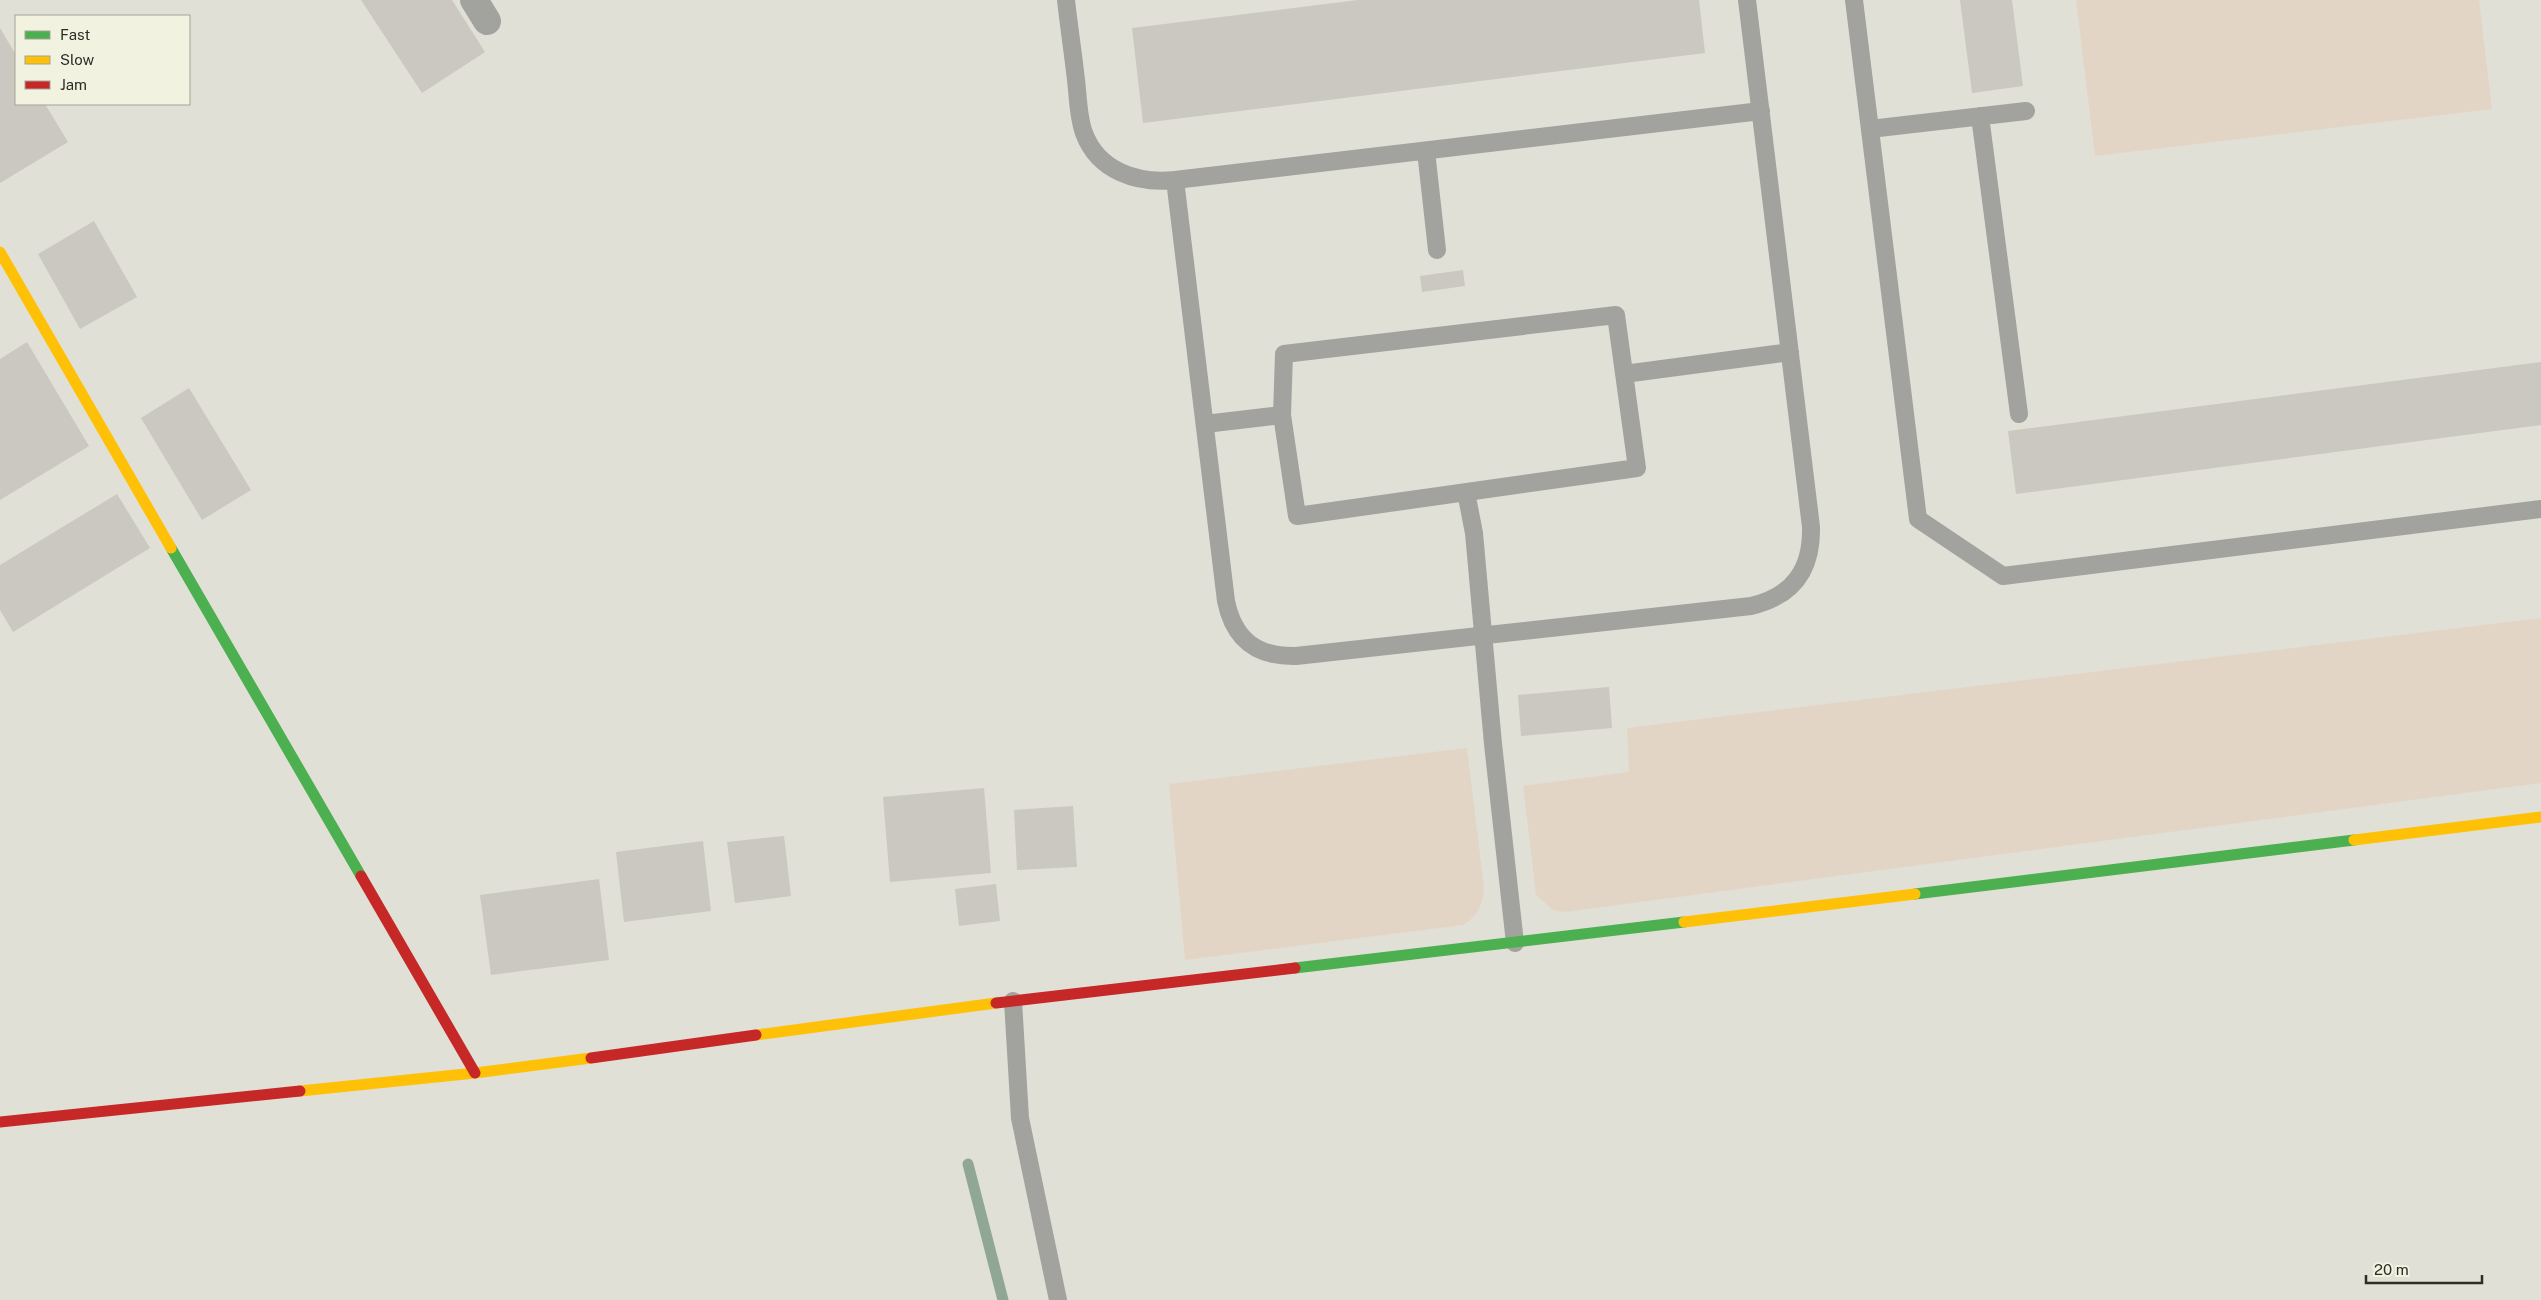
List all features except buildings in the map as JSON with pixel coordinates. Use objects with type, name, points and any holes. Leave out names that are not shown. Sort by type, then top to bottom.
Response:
[{"type":"main road","points":[[0,252],[475,1073]]},
{"type":"main road","points":[[0,1122],[475,1073],[1013,1001],[1515,943],[2541,817]]},
{"type":"lane","points":[[1066,0],[1083,131],[1097,156],[1108,166],[1134,178],[1162,181],[1175,180],[1761,111]]},
{"type":"lane","points":[[1175,180],[1227,607],[1233,625],[1250,644],[1271,655],[1290,656],[1766,603],[1790,588],[1806,565],[1811,540],[1747,0]]},
{"type":"lane","points":[[1854,0],[1918,519],[2003,576],[2541,509]]},
{"type":"lane","points":[[1870,129],[2026,111]]},
{"type":"lane","points":[[1980,116],[2019,414]]},
{"type":"lane","points":[[1426,151],[1437,250]]},
{"type":"lane","points":[[1616,315],[1637,468],[1297,516],[1282,415],[1284,354],[1616,315]]},
{"type":"lane","points":[[1624,374],[1790,352]]},
{"type":"lane","points":[[1205,424],[1282,415]]},
{"type":"lane","points":[[1466,492],[1474,533],[1482,636],[1515,943]]},
{"type":"lane","points":[[1013,1001],[1020,1118],[1058,1300]]},
{"type":"shaded area","points":[[2076,0],[2479,0],[2492,109],[2095,156]]},
{"type":"shaded area","points":[[2541,618],[2541,783],[1565,912],[1553,910],[1536,895],[1523,786],[1629,772],[1627,728]]},
{"type":"shaded area","points":[[1467,748],[1484,887],[1479,909],[1468,922],[1463,925],[1185,960],[1169,784]]},
{"type":"waterway","points":[[968,1164],[1003,1300]]},
{"type":"traffic: fast","points":[[171,548],[361,876]]},
{"type":"traffic: fast","points":[[1915,894],[2354,840]]},
{"type":"traffic: fast","points":[[1295,968],[1684,922]]},
{"type":"traffic: slow","points":[[0,252],[171,548]]},
{"type":"traffic: slow","points":[[2354,840],[2541,817]]},
{"type":"traffic: slow","points":[[1684,922],[1915,894]]},
{"type":"traffic: slow","points":[[756,1035],[996,1003]]},
{"type":"traffic: slow","points":[[300,1091],[475,1073],[591,1058]]},
{"type":"traffic: jam","points":[[361,876],[475,1073]]},
{"type":"traffic: jam","points":[[996,1003],[1295,968]]},
{"type":"traffic: jam","points":[[591,1058],[756,1035]]},
{"type":"traffic: jam","points":[[0,1122],[300,1091]]}]
